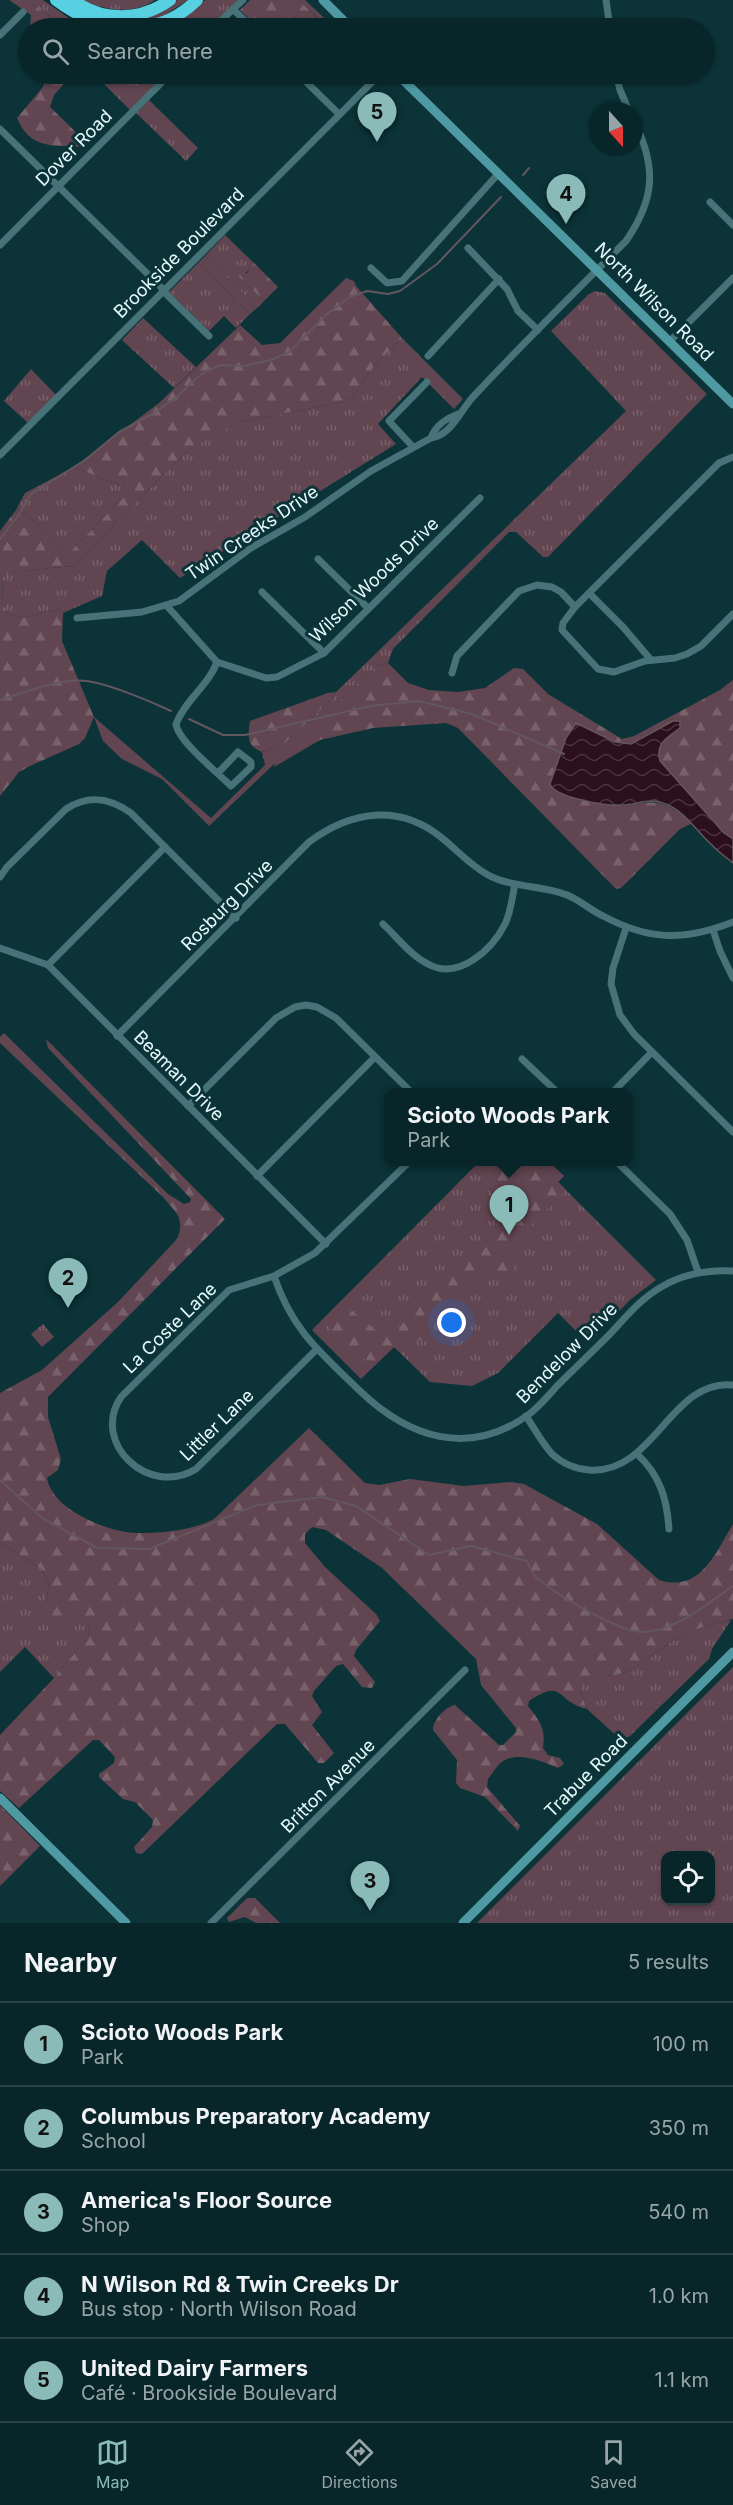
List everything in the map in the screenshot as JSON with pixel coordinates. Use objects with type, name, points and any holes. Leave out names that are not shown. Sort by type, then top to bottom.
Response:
[{"type":"highway","points":[[56,0],[85,18]]},
{"type":"highway","points":[[73,0],[94,11],[124,17],[151,11],[170,0]]},
{"type":"highway","points":[[171,18],[197,0]]},
{"type":"main road","points":[[323,0],[341,18]]},
{"type":"main road","name":"North Wilson Road","points":[[407,84],[733,404]]},
{"type":"main road","name":"Trabue Road","points":[[463,1923],[733,1652]]},
{"type":"main road","points":[[0,1798],[126,1923]]},
{"type":"street","points":[[224,18],[243,0]]},
{"type":"street","points":[[606,0],[609,18]]},
{"type":"street","points":[[233,9],[242,18]]},
{"type":"street","points":[[0,35],[23,12]]},
{"type":"street","name":"Dover Road","points":[[0,245],[160,84]]},
{"type":"street","points":[[308,84],[339,114]]},
{"type":"street","name":"Brookside Boulevard","points":[[0,455],[370,84]]},
{"type":"street","points":[[618,84],[625,102]]},
{"type":"street","points":[[0,129],[209,336]]},
{"type":"street","name":"Twin Creeks Drive","points":[[77,618],[125,615],[167,606],[207,582],[223,567],[251,548],[305,517],[371,471],[431,438],[434,430],[458,414],[626,241],[635,228],[647,201],[650,185],[648,153],[643,142]]},
{"type":"street","points":[[371,268],[387,283],[402,281],[498,174]]},
{"type":"street","points":[[710,202],[733,225]]},
{"type":"street","points":[[468,249],[499,279],[518,311],[538,330]]},
{"type":"street","points":[[670,341],[733,278]]},
{"type":"street","points":[[428,356],[499,279]]},
{"type":"street","points":[[413,447],[388,421],[427,382]]},
{"type":"street","points":[[733,457],[719,463],[575,607],[563,623],[563,633],[598,669],[614,672],[636,663],[675,658],[695,650],[733,614]]},
{"type":"street","name":"Wilson Woods Drive","points":[[217,662],[266,678],[277,677],[291,671],[324,653],[480,498]]},
{"type":"street","points":[[318,559],[368,608]]},
{"type":"street","points":[[452,673],[457,656],[519,591],[537,585],[552,587],[561,592],[575,607]]},
{"type":"street","points":[[262,592],[324,653]]},
{"type":"street","points":[[590,594],[623,627],[651,660]]},
{"type":"street","points":[[167,606],[217,662],[213,672],[186,704],[176,724],[180,735],[218,773],[231,786],[251,768],[251,762],[238,752],[218,773]]},
{"type":"street","points":[[0,877],[56,817],[77,802],[102,799],[118,804],[131,813],[236,918]]},
{"type":"street","name":"Rosburg Drive","points":[[117,1036],[316,837],[338,824],[371,815],[397,816],[416,822],[443,839],[470,864],[489,876],[566,895],[626,928],[647,934],[692,935],[733,922]]},
{"type":"street","points":[[48,965],[165,847]]},
{"type":"street","points":[[383,924],[429,965],[443,969],[458,968],[470,963],[500,933],[509,915],[515,884]]},
{"type":"street","points":[[626,928],[613,968],[613,997],[620,1015],[627,1026],[652,1052],[732,1129]]},
{"type":"street","points":[[713,930],[733,978]]},
{"type":"street","name":"Beaman Drive","points":[[0,948],[48,965],[326,1244]]},
{"type":"street","points":[[188,1107],[276,1018],[295,1007],[317,1007],[328,1012],[407,1088]]},
{"type":"street","points":[[617,1088],[652,1052]]},
{"type":"street","points":[[257,1176],[375,1057]]},
{"type":"street","points":[[522,1059],[553,1088]]},
{"type":"street","name":"La Coste Lane","points":[[111,1425],[112,1414],[121,1397],[229,1290],[274,1276],[303,1261],[326,1244],[404,1166]]},
{"type":"street","points":[[622,1166],[670,1214],[687,1240],[698,1272]]},
{"type":"street","name":"Bendelow Drive","points":[[274,1276],[295,1324],[373,1404],[394,1420],[415,1431],[439,1438],[464,1438],[489,1433],[526,1416],[647,1296],[675,1279],[698,1272],[733,1271]]},
{"type":"street","name":"Littler Lane","points":[[111,1425],[120,1449],[149,1474],[168,1479],[188,1474],[196,1469],[317,1349]]},
{"type":"street","points":[[526,1416],[551,1452],[574,1467],[591,1470],[606,1469],[615,1467],[637,1454],[670,1418],[698,1393],[715,1386],[733,1385]]},
{"type":"street","points":[[637,1454],[648,1464],[661,1487],[667,1508],[669,1529]]},
{"type":"street","name":"Britton Avenue","points":[[211,1923],[465,1670]]},
{"type":"green space","points":[[9,0],[28,0],[52,18],[31,18],[31,15]]},
{"type":"green space","points":[[28,0],[43,0],[69,18],[52,18]]},
{"type":"green space","points":[[82,0],[155,0],[138,8],[119,10],[100,7]]},
{"type":"green space","points":[[177,0],[188,0],[162,17],[138,18],[172,5]]},
{"type":"green space","points":[[205,0],[239,0],[221,18],[184,18]]},
{"type":"green space","points":[[250,0],[299,0],[318,18],[312,18],[305,11],[301,11],[294,18],[248,18],[240,10]]},
{"type":"green space","points":[[299,0],[305,0],[324,18],[318,18]]},
{"type":"green space","points":[[305,10],[312,18],[294,18]]},
{"type":"green space","points":[[44,84],[64,84],[54,95],[50,107],[87,143],[84,147],[44,144],[29,136],[22,128],[17,118]]},
{"type":"green space","points":[[104,84],[156,84],[130,110]]},
{"type":"green space","points":[[149,100],[198,148],[186,161],[136,113]]},
{"type":"green space","points":[[225,235],[254,263],[252,268],[239,277],[264,301],[257,308],[205,256]]},
{"type":"green space","points":[[205,256],[257,308],[250,314],[198,263]]},
{"type":"green space","points":[[198,263],[250,314],[236,328],[224,316],[209,331],[169,292]]},
{"type":"green space","points":[[254,263],[278,287],[264,301],[239,277],[240,272],[247,273]]},
{"type":"green space","points":[[346,278],[354,281],[402,338],[375,365],[352,398],[343,402],[239,422],[188,450],[73,566],[9,572],[3,577],[2,601],[8,614],[21,618],[60,609],[63,613],[62,641],[94,717],[85,738],[79,744],[19,772],[0,796],[0,531],[16,510],[28,515],[67,551],[71,551],[125,496],[125,488],[74,467],[159,403],[240,325],[262,345],[280,343]]},
{"type":"green space","points":[[595,291],[605,293],[707,394],[548,557],[543,557],[516,532],[509,532],[393,649],[388,663],[378,665],[209,826],[162,779],[122,759],[103,741],[94,717],[211,818],[265,765],[262,752],[284,744],[626,411],[551,331],[589,294]]},
{"type":"green space","points":[[143,318],[196,367],[174,388],[122,340]]},
{"type":"green space","points":[[402,338],[463,399],[454,409],[422,377],[378,424],[396,444],[180,578],[142,540],[107,571],[102,596],[63,613],[60,609],[21,618],[8,614],[2,601],[3,577],[8,572],[73,566],[188,450],[239,422],[343,402],[352,398],[375,365]]},
{"type":"green space","points":[[31,369],[56,395],[28,423],[4,401]]},
{"type":"green space","points":[[74,467],[125,488],[125,496],[71,551],[67,551],[28,515],[16,510],[25,493]]},
{"type":"green space","points":[[388,663],[408,683],[429,690],[458,692],[485,688],[514,668],[523,669],[548,694],[622,739],[634,736],[720,690],[733,680],[733,839],[724,833],[660,761],[661,745],[680,728],[631,744],[615,742],[576,724],[621,806],[660,803],[674,809],[693,823],[680,829],[621,888],[616,889],[458,728],[446,723],[373,728],[320,740],[274,767],[275,762],[378,665]]},
{"type":"green space","points":[[336,692],[334,697],[284,744],[262,752],[251,744],[249,740],[250,721]]},
{"type":"green space","points":[[4,1033],[168,1194],[184,1204],[190,1202],[191,1199],[48,1048],[46,1039],[225,1219],[48,1397],[48,1417],[61,1459],[58,1470],[47,1478],[51,1490],[70,1509],[97,1524],[125,1532],[176,1530],[205,1523],[214,1519],[309,1428],[365,1483],[379,1485],[410,1479],[464,1486],[510,1482],[524,1484],[597,1524],[659,1580],[673,1583],[696,1576],[705,1568],[733,1524],[733,1619],[683,1635],[629,1671],[588,1679],[580,1690],[587,1709],[577,1706],[555,1691],[541,1694],[529,1701],[528,1706],[543,1730],[543,1748],[548,1755],[560,1758],[564,1764],[558,1768],[524,1757],[509,1758],[497,1767],[488,1779],[487,1787],[520,1826],[518,1831],[485,1797],[460,1788],[456,1783],[457,1760],[433,1730],[440,1714],[455,1705],[499,1745],[503,1745],[516,1732],[516,1728],[481,1685],[476,1659],[382,1568],[326,1530],[312,1527],[305,1534],[305,1543],[325,1567],[376,1614],[380,1621],[356,1650],[354,1656],[375,1682],[372,1688],[362,1687],[343,1664],[336,1666],[312,1696],[322,1712],[312,1725],[334,1753],[324,1763],[318,1763],[285,1724],[277,1724],[142,1854],[136,1853],[134,1847],[152,1827],[153,1820],[135,1802],[123,1799],[99,1777],[99,1774],[114,1763],[115,1757],[99,1740],[93,1740],[19,1808],[0,1791],[0,1735],[54,1678],[88,1637],[90,1622],[80,1615],[49,1616],[46,1602],[49,1583],[41,1569],[0,1542],[0,1393],[42,1370],[118,1302],[177,1239],[180,1226],[180,1220],[175,1211],[162,1196],[0,1043],[0,1037]]},
{"type":"green space","points":[[475,1166],[553,1166],[564,1176],[558,1182],[656,1280],[631,1299],[588,1343],[558,1313],[498,1373],[472,1386],[430,1382],[394,1347],[361,1379],[312,1330]]},
{"type":"green space","points":[[491,1166],[553,1166],[564,1176],[558,1182],[566,1190],[503,1254],[515,1267],[512,1274],[499,1279],[485,1271],[433,1328],[403,1355],[394,1347],[378,1362],[354,1357],[337,1339],[330,1327],[329,1313],[337,1305],[352,1311],[378,1332],[384,1334],[396,1330],[494,1233],[497,1227],[490,1182]]},
{"type":"green space","points":[[43,1324],[54,1337],[42,1347],[31,1334]]},
{"type":"green space","points":[[0,1542],[41,1569],[49,1583],[46,1602],[90,1621],[88,1637],[54,1678],[25,1647],[0,1672]]},
{"type":"green space","points":[[731,1620],[712,1649],[709,1659],[630,1736],[621,1740],[587,1709],[580,1689],[589,1678],[624,1673],[644,1662],[680,1636]]},
{"type":"green space","points":[[733,1667],[733,1923],[477,1923]]},
{"type":"green space","points":[[0,1805],[40,1846],[0,1886]]},
{"type":"green space","points":[[247,1898],[255,1898],[280,1923],[256,1923],[245,1917],[229,1922],[227,1918]]},
{"type":"water","points":[[673,721],[680,721],[680,728],[661,745],[660,761],[724,833],[733,839],[733,863],[686,818],[664,803],[650,801],[615,805],[594,802],[561,793],[550,784],[566,738],[576,723],[615,742],[631,744]]},
{"type":"waterway","points":[[523,175],[529,168]]},
{"type":"waterway","points":[[0,539],[31,494],[85,460],[119,432],[154,413],[177,397],[206,371],[221,365],[244,366],[271,360],[289,352],[327,314],[350,297],[367,291],[388,294],[400,291],[437,264],[501,197]]},
{"type":"waterway","points":[[0,700],[55,683],[77,680],[118,689],[171,711]]},
{"type":"waterway","points":[[189,719],[223,735],[245,735],[371,706],[419,701],[472,714],[564,754]]},
{"type":"waterway","points":[[0,1480],[42,1518],[97,1548],[149,1549],[257,1505],[322,1497],[356,1506],[429,1555],[471,1546],[527,1561],[536,1577],[557,1592],[588,1611],[633,1631],[655,1630],[679,1622],[733,1586]]},
{"type":"place","name":"United Dairy Farmers","points":[[377,142]]},
{"type":"place","name":"N Wilson Rd & Twin Creeks Dr","points":[[566,224]]},
{"type":"place","name":"Scioto Woods Park","points":[[509,1235]]},
{"type":"place","name":"Columbus Preparatory Academy","points":[[68,1308]]},
{"type":"place","name":"America's Floor Source","points":[[370,1911]]}]
